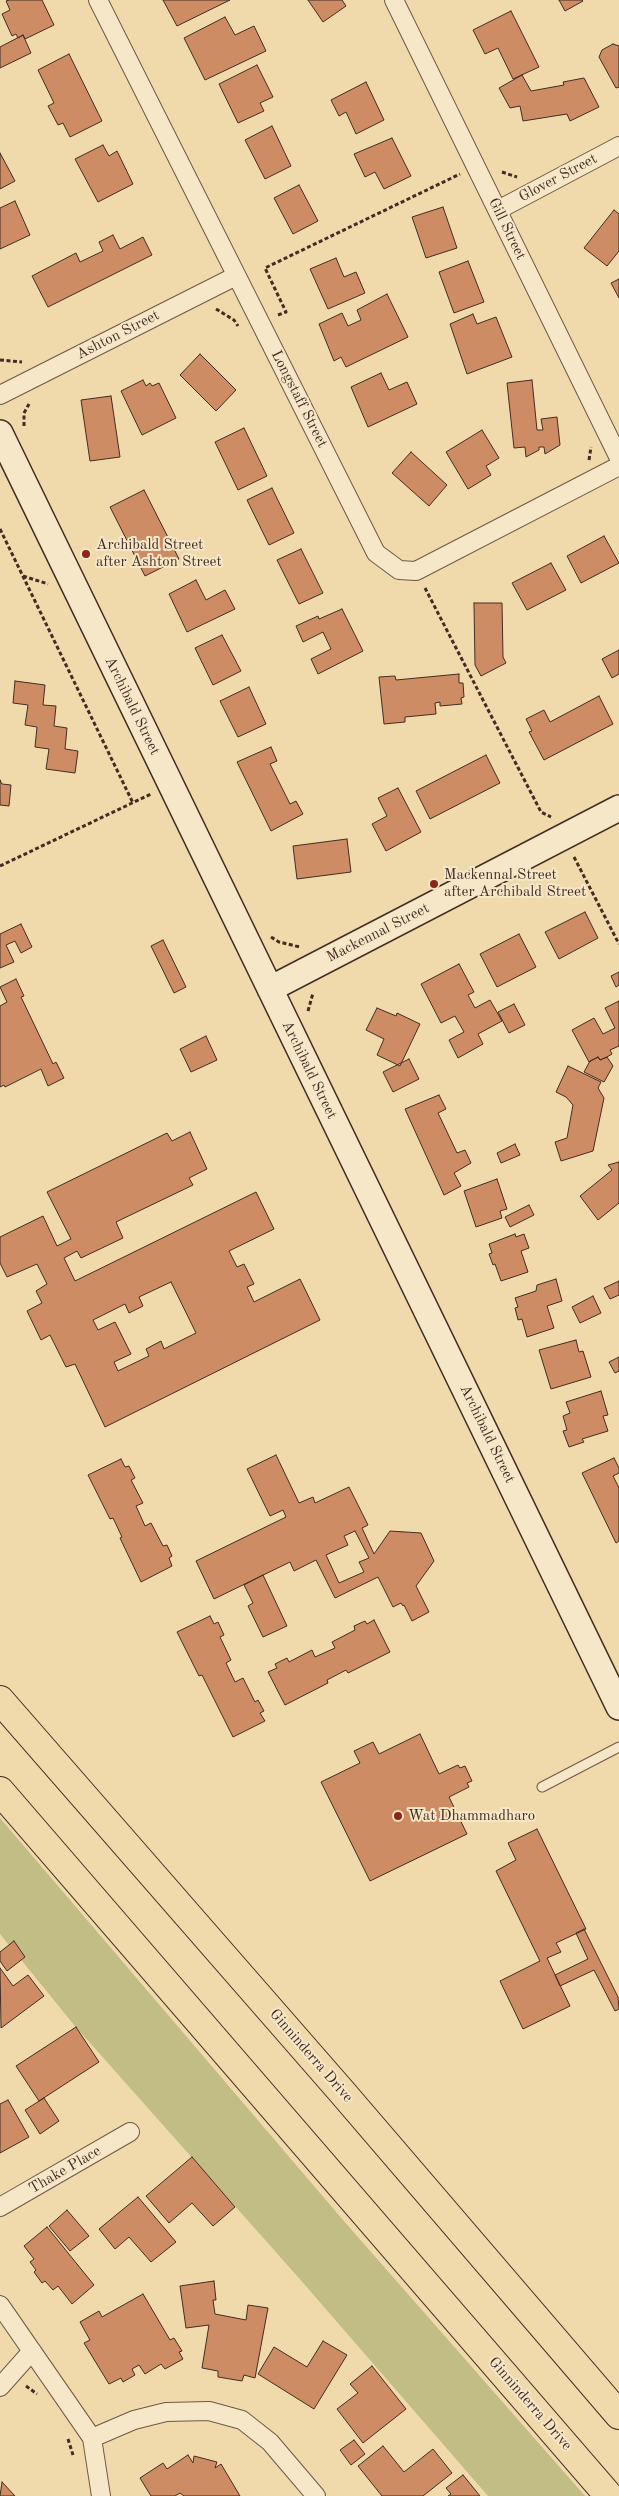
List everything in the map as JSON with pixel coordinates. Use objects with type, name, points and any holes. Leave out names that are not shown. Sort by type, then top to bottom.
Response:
[{"type":"main road","name":"Ginninderra Drive","points":[[0,1700],[348,2099],[619,2415]]},
{"type":"main road","name":"Ginninderra Drive","points":[[0,1790],[609,2496]]},
{"type":"street","name":"Longstaff Street","points":[[98,0],[376,553],[399,570],[416,571]]},
{"type":"street","name":"Gill Street","points":[[394,0],[619,458]]},
{"type":"street","name":"Glover Street","points":[[498,210],[619,146]]},
{"type":"street","name":"Ashton Street","points":[[0,395],[236,276]]},
{"type":"street","name":"Archibald Street","points":[[0,433],[619,1707]]},
{"type":"street","points":[[416,571],[619,466]]},
{"type":"street","name":"Mackennal Street","points":[[270,989],[619,808]]},
{"type":"street","name":"Thake Place","points":[[0,2208],[130,2132]]},
{"type":"street","points":[[0,2305],[92,2438],[101,2496]]},
{"type":"street","points":[[0,2387],[32,2351]]},
{"type":"street","points":[[92,2438],[134,2420],[166,2412],[209,2411],[242,2420],[270,2442],[316,2496]]},
{"type":"lane","points":[[542,1788],[619,1747]]},
{"type":"path","points":[[210,308],[217,309],[234,320],[240,331],[260,323],[286,312],[265,268],[491,160],[503,173],[520,177]]},
{"type":"path","points":[[0,529],[133,802]]},
{"type":"path","points":[[416,571],[541,812],[556,820],[619,944]]},
{"type":"path","points":[[0,866],[171,785]]},
{"type":"path","points":[[14,2371],[31,2391],[40,2396]]},
{"type":"path","points":[[67,2437],[75,2461]]},
{"type":"shaded area","points":[[0,1818],[343,2220],[585,2496],[488,2496],[298,2277],[75,2026],[0,1934]]},
{"type":"building","points":[[42,0],[54,25],[25,39],[23,35],[18,38],[16,34],[12,36],[2,14],[10,10],[6,1]]},
{"type":"building","points":[[163,0],[230,0],[177,26]]},
{"type":"building","points":[[308,0],[342,0],[346,6],[323,22]]},
{"type":"building","points":[[559,0],[582,0],[583,1],[565,11]]},
{"type":"building","points":[[511,11],[539,67],[513,79],[498,48],[485,54],[473,30]]},
{"type":"building","points":[[225,17],[235,35],[254,26],[266,51],[205,80],[184,38]]},
{"type":"building","points":[[23,35],[31,53],[0,68],[0,47]]},
{"type":"building","points":[[613,44],[619,46],[619,87],[616,88],[599,57],[602,50]]},
{"type":"building","points":[[69,54],[102,121],[70,137],[63,123],[58,125],[48,106],[54,103],[38,70]]},
{"type":"building","points":[[257,65],[273,97],[260,103],[264,111],[238,123],[219,84]]},
{"type":"building","points":[[522,75],[531,91],[564,85],[563,82],[584,78],[599,107],[570,121],[567,114],[523,121],[520,106],[510,108],[499,88]]},
{"type":"building","points":[[366,82],[384,120],[356,134],[346,112],[339,116],[331,100]]},
{"type":"building","points":[[272,126],[291,166],[265,179],[245,140]]},
{"type":"building","points":[[392,138],[411,176],[384,189],[375,172],[365,177],[354,154]]},
{"type":"building","points":[[103,145],[109,156],[117,151],[133,184],[98,202],[75,159]]},
{"type":"building","points":[[0,153],[15,181],[0,189]]},
{"type":"building","points":[[299,185],[318,221],[293,234],[274,198]]},
{"type":"building","points":[[15,201],[30,235],[0,249],[0,208]]},
{"type":"building","points":[[443,207],[457,248],[426,258],[412,217]]},
{"type":"building","points":[[614,210],[619,214],[619,251],[607,266],[584,248]]},
{"type":"building","points":[[113,235],[120,249],[143,237],[152,255],[48,307],[32,276],[76,253],[80,262],[103,251],[99,242]]},
{"type":"building","points":[[336,258],[344,277],[356,272],[365,293],[328,309],[310,269]]},
{"type":"building","points":[[468,261],[484,302],[454,313],[439,272]]},
{"type":"building","points":[[619,279],[619,298],[611,283]]},
{"type":"building","points":[[387,294],[408,337],[346,367],[341,357],[334,361],[319,324],[342,313],[348,326],[361,320],[357,310]]},
{"type":"building","points":[[473,314],[477,324],[496,317],[512,357],[467,374],[450,324]]},
{"type":"building","points":[[200,354],[236,390],[216,411],[180,375]]},
{"type":"building","points":[[381,373],[389,390],[407,382],[417,404],[368,427],[351,387]]},
{"type":"building","points":[[143,380],[146,386],[150,383],[152,386],[159,383],[176,418],[142,435],[121,391]]},
{"type":"building","points":[[532,380],[537,430],[543,430],[541,419],[557,417],[560,445],[545,454],[544,447],[539,447],[539,450],[526,457],[525,447],[514,448],[507,383]]},
{"type":"building","points":[[111,396],[120,457],[90,461],[81,400]]},
{"type":"building","points":[[244,428],[267,476],[238,490],[215,442]]},
{"type":"building","points":[[482,430],[499,458],[486,466],[491,475],[468,489],[446,452]]},
{"type":"building","points":[[411,452],[447,485],[429,506],[392,473]]},
{"type":"building","points":[[272,488],[294,533],[269,545],[247,500]]},
{"type":"building","points":[[144,490],[179,559],[145,576],[110,507]]},
{"type":"building","points":[[604,536],[619,563],[581,583],[567,556]]},
{"type":"building","points":[[301,549],[323,593],[299,604],[277,560]]},
{"type":"building","points":[[551,563],[566,590],[527,610],[512,583]]},
{"type":"building","points":[[196,580],[206,600],[225,590],[235,609],[187,632],[169,594]]},
{"type":"building","points":[[474,603],[502,603],[503,657],[506,663],[481,676],[475,665]]},
{"type":"building","points":[[342,609],[363,651],[318,674],[311,659],[331,649],[323,632],[303,642],[296,626],[318,616],[319,619]]},
{"type":"building","points":[[222,635],[241,671],[213,685],[195,648]]},
{"type":"building","points":[[619,650],[619,674],[612,678],[602,659]]},
{"type":"building","points":[[459,674],[459,683],[463,683],[464,697],[461,698],[462,704],[440,706],[440,702],[435,703],[436,714],[405,717],[405,722],[384,724],[379,677],[395,676],[396,680]]},
{"type":"building","points":[[15,681],[45,685],[43,705],[56,706],[54,726],[67,728],[65,749],[78,751],[75,773],[46,769],[49,749],[35,747],[37,727],[25,725],[28,705],[13,703]]},
{"type":"building","points":[[249,687],[266,724],[238,737],[220,701]]},
{"type":"building","points":[[599,696],[613,724],[544,760],[529,732],[532,731],[526,719],[544,710],[550,722]]},
{"type":"building","points":[[271,747],[277,761],[270,764],[290,804],[296,801],[303,814],[271,831],[237,762]]},
{"type":"building","points":[[486,755],[500,783],[430,819],[416,791]]},
{"type":"building","points":[[0,780],[2,784],[11,785],[9,806],[0,805]]},
{"type":"building","points":[[398,788],[421,832],[386,851],[372,824],[387,816],[378,798]]},
{"type":"building","points":[[347,839],[351,872],[297,879],[293,846]]},
{"type":"building","points":[[585,912],[598,938],[559,959],[545,932]]},
{"type":"building","points":[[21,924],[32,947],[21,953],[15,941],[6,945],[14,962],[0,968],[0,934]]},
{"type":"building","points":[[519,934],[536,967],[497,987],[480,954]]},
{"type":"building","points":[[163,940],[186,987],[174,993],[151,946]]},
{"type":"building","points":[[459,964],[474,992],[468,995],[475,1008],[490,1000],[502,1021],[478,1034],[483,1044],[458,1058],[449,1040],[464,1032],[455,1016],[441,1023],[421,984]]},
{"type":"building","points":[[619,972],[619,985],[616,987],[611,976]]},
{"type":"building","points":[[16,979],[24,996],[21,997],[53,1064],[56,1062],[64,1078],[48,1086],[41,1069],[5,1087],[4,1085],[0,1087],[0,1006],[7,1002],[0,987]]},
{"type":"building","points":[[619,1001],[619,1046],[610,1050],[612,1054],[607,1057],[600,1060],[598,1057],[589,1062],[572,1030],[594,1018],[603,1034],[615,1028],[605,1008]]},
{"type":"building","points":[[514,1004],[525,1025],[509,1033],[498,1012]]},
{"type":"building","points":[[377,1008],[396,1016],[397,1013],[420,1024],[400,1066],[377,1055],[384,1039],[366,1030]]},
{"type":"building","points":[[206,1036],[217,1060],[191,1072],[180,1049]]},
{"type":"building","points":[[598,1057],[600,1060],[607,1057],[613,1066],[604,1082],[584,1072],[590,1061]]},
{"type":"building","points":[[409,1059],[419,1079],[393,1092],[383,1072]]},
{"type":"building","points":[[568,1066],[601,1082],[598,1088],[604,1098],[593,1151],[561,1161],[555,1142],[567,1138],[573,1105],[566,1097],[556,1092]]},
{"type":"building","points":[[439,1095],[446,1109],[438,1113],[457,1153],[465,1150],[471,1163],[454,1173],[461,1186],[444,1195],[405,1109]]},
{"type":"building","points":[[190,1132],[207,1169],[189,1178],[193,1185],[116,1222],[123,1238],[81,1258],[77,1251],[64,1258],[75,1281],[256,1192],[274,1229],[229,1251],[237,1267],[244,1264],[254,1284],[247,1287],[254,1302],[300,1279],[320,1320],[105,1427],[75,1364],[66,1367],[50,1335],[41,1340],[27,1311],[42,1303],[36,1291],[47,1284],[37,1264],[7,1277],[0,1263],[0,1237],[43,1216],[57,1246],[71,1239],[47,1192],[167,1133],[172,1141]],"holes":[[[171,1282],[196,1333],[164,1349],[161,1341],[146,1349],[149,1356],[118,1371],[114,1362],[131,1354],[115,1322],[98,1330],[93,1320],[125,1304],[129,1313],[143,1306],[139,1297]]]},
{"type":"building","points":[[515,1144],[520,1155],[501,1163],[497,1153]]},
{"type":"building","points":[[619,1162],[619,1203],[598,1220],[580,1196],[612,1170],[608,1165]]},
{"type":"building","points":[[497,1179],[507,1209],[500,1211],[502,1218],[476,1227],[464,1191]]},
{"type":"building","points":[[529,1205],[534,1215],[510,1227],[505,1217]]},
{"type":"building","points":[[515,1234],[516,1237],[524,1234],[529,1248],[521,1251],[528,1272],[501,1281],[489,1254],[492,1253],[489,1244]]},
{"type":"building","points":[[556,1279],[562,1301],[547,1306],[554,1328],[527,1337],[522,1319],[518,1320],[515,1308],[518,1307],[515,1298],[536,1291],[537,1285]]},
{"type":"building","points":[[619,1281],[619,1295],[610,1299],[604,1288]]},
{"type":"building","points":[[593,1296],[601,1313],[580,1323],[572,1307]]},
{"type":"building","points":[[576,1340],[579,1352],[583,1351],[591,1377],[551,1389],[539,1350]]},
{"type":"building","points":[[619,1357],[619,1371],[615,1373],[609,1362]]},
{"type":"building","points":[[601,1391],[608,1415],[603,1416],[608,1431],[582,1439],[584,1442],[569,1447],[563,1431],[567,1430],[563,1416],[570,1413],[566,1402]]},
{"type":"building","points":[[276,1455],[299,1503],[313,1497],[315,1503],[349,1487],[368,1525],[362,1528],[374,1554],[390,1531],[421,1533],[434,1561],[416,1586],[429,1612],[412,1621],[404,1605],[401,1603],[393,1607],[378,1577],[335,1598],[316,1560],[294,1571],[290,1562],[214,1599],[196,1561],[286,1517],[283,1510],[270,1516],[247,1469]],"holes":[[[355,1531],[369,1558],[359,1562],[364,1572],[339,1583],[326,1555],[348,1545],[344,1536]]]},
{"type":"building","points":[[614,1458],[619,1468],[619,1473],[613,1476],[619,1488],[619,1541],[616,1543],[582,1473]]},
{"type":"building","points":[[121,1459],[125,1467],[129,1466],[135,1478],[131,1480],[143,1503],[136,1506],[145,1526],[151,1523],[163,1546],[167,1545],[172,1556],[169,1558],[172,1566],[141,1582],[120,1538],[122,1537],[113,1518],[110,1519],[88,1475]]},
{"type":"building","points":[[263,1575],[287,1626],[263,1637],[248,1606],[253,1603],[244,1585]]},
{"type":"building","points":[[210,1616],[214,1624],[218,1622],[224,1635],[220,1637],[231,1660],[226,1663],[235,1682],[243,1678],[255,1702],[258,1700],[264,1711],[260,1713],[265,1721],[233,1737],[202,1675],[199,1676],[177,1632]]},
{"type":"building","points":[[374,1620],[390,1652],[348,1673],[346,1670],[327,1680],[328,1683],[285,1705],[268,1672],[277,1668],[275,1664],[287,1658],[289,1662],[312,1650],[315,1657],[335,1648],[332,1642],[355,1630],[354,1626],[365,1621],[367,1624]]},
{"type":"building","name":"Wat Dhammadharo","points":[[420,1734],[439,1774],[458,1765],[460,1768],[465,1766],[472,1781],[467,1783],[469,1787],[449,1797],[467,1834],[370,1881],[321,1782],[360,1763],[354,1751],[373,1742],[379,1754]]},
{"type":"building","points":[[537,1829],[586,1929],[556,1943],[561,1952],[547,1958],[570,2006],[523,2029],[500,1981],[540,1961],[496,1871],[516,1860],[508,1843]]},
{"type":"building","points":[[584,1929],[618,1997],[619,2009],[615,2011],[594,1970],[560,1986],[555,1975],[588,1959],[576,1933]]},
{"type":"building","points":[[14,1941],[25,1957],[7,1971],[0,1961],[0,1952]]},
{"type":"building","points":[[0,1968],[13,1986],[28,1975],[44,1996],[1,2028]]},
{"type":"building","points":[[76,2027],[99,2062],[39,2101],[16,2066]]},
{"type":"building","points":[[44,2098],[59,2121],[40,2134],[25,2110]]},
{"type":"building","points":[[8,2100],[29,2137],[0,2153],[0,2104]]},
{"type":"building","points":[[192,2157],[235,2207],[213,2226],[192,2203],[169,2223],[146,2196]]},
{"type":"building","points":[[138,2197],[176,2242],[151,2262],[129,2237],[115,2249],[99,2229]]},
{"type":"building","points":[[67,2210],[89,2236],[70,2251],[49,2226]]},
{"type":"building","points":[[47,2227],[94,2285],[72,2304],[58,2286],[53,2290],[45,2281],[42,2283],[30,2262],[34,2259],[24,2246]]},
{"type":"building","points":[[214,2281],[216,2300],[213,2300],[215,2314],[246,2320],[248,2305],[268,2308],[255,2378],[244,2375],[242,2381],[218,2377],[218,2371],[202,2368],[209,2325],[186,2328],[180,2286]]},
{"type":"building","points":[[143,2294],[170,2340],[174,2338],[182,2351],[179,2352],[183,2359],[165,2369],[161,2364],[145,2374],[139,2365],[132,2369],[135,2375],[123,2382],[121,2378],[109,2384],[84,2343],[90,2340],[80,2322],[99,2311],[102,2317]]},
{"type":"building","points":[[323,2341],[347,2355],[314,2409],[258,2374],[274,2347],[307,2367]]},
{"type":"building","points":[[372,2366],[406,2409],[363,2443],[337,2409],[358,2393],[350,2384]]},
{"type":"building","points":[[354,2440],[365,2454],[351,2465],[340,2450]]},
{"type":"building","points":[[383,2446],[404,2472],[433,2449],[452,2473],[423,2496],[382,2496],[358,2466]]},
{"type":"building","points":[[188,2455],[193,2463],[194,2456],[217,2462],[215,2468],[221,2464],[240,2496],[184,2496],[180,2493],[175,2496],[151,2496],[140,2478],[163,2463],[167,2469]]},
{"type":"building","points":[[463,2475],[480,2496],[448,2496],[451,2494],[446,2488]]},
{"type":"building","points":[[2,2482],[15,2496],[0,2496]]},
{"type":"place","name":"Archibald Street after Ashton Street","points":[[86,554]]},
{"type":"place","name":"Mackennal Street after Archibald Street","points":[[434,884]]},
{"type":"place","name":"Wat Dhammadharo","points":[[398,1816]]}]
